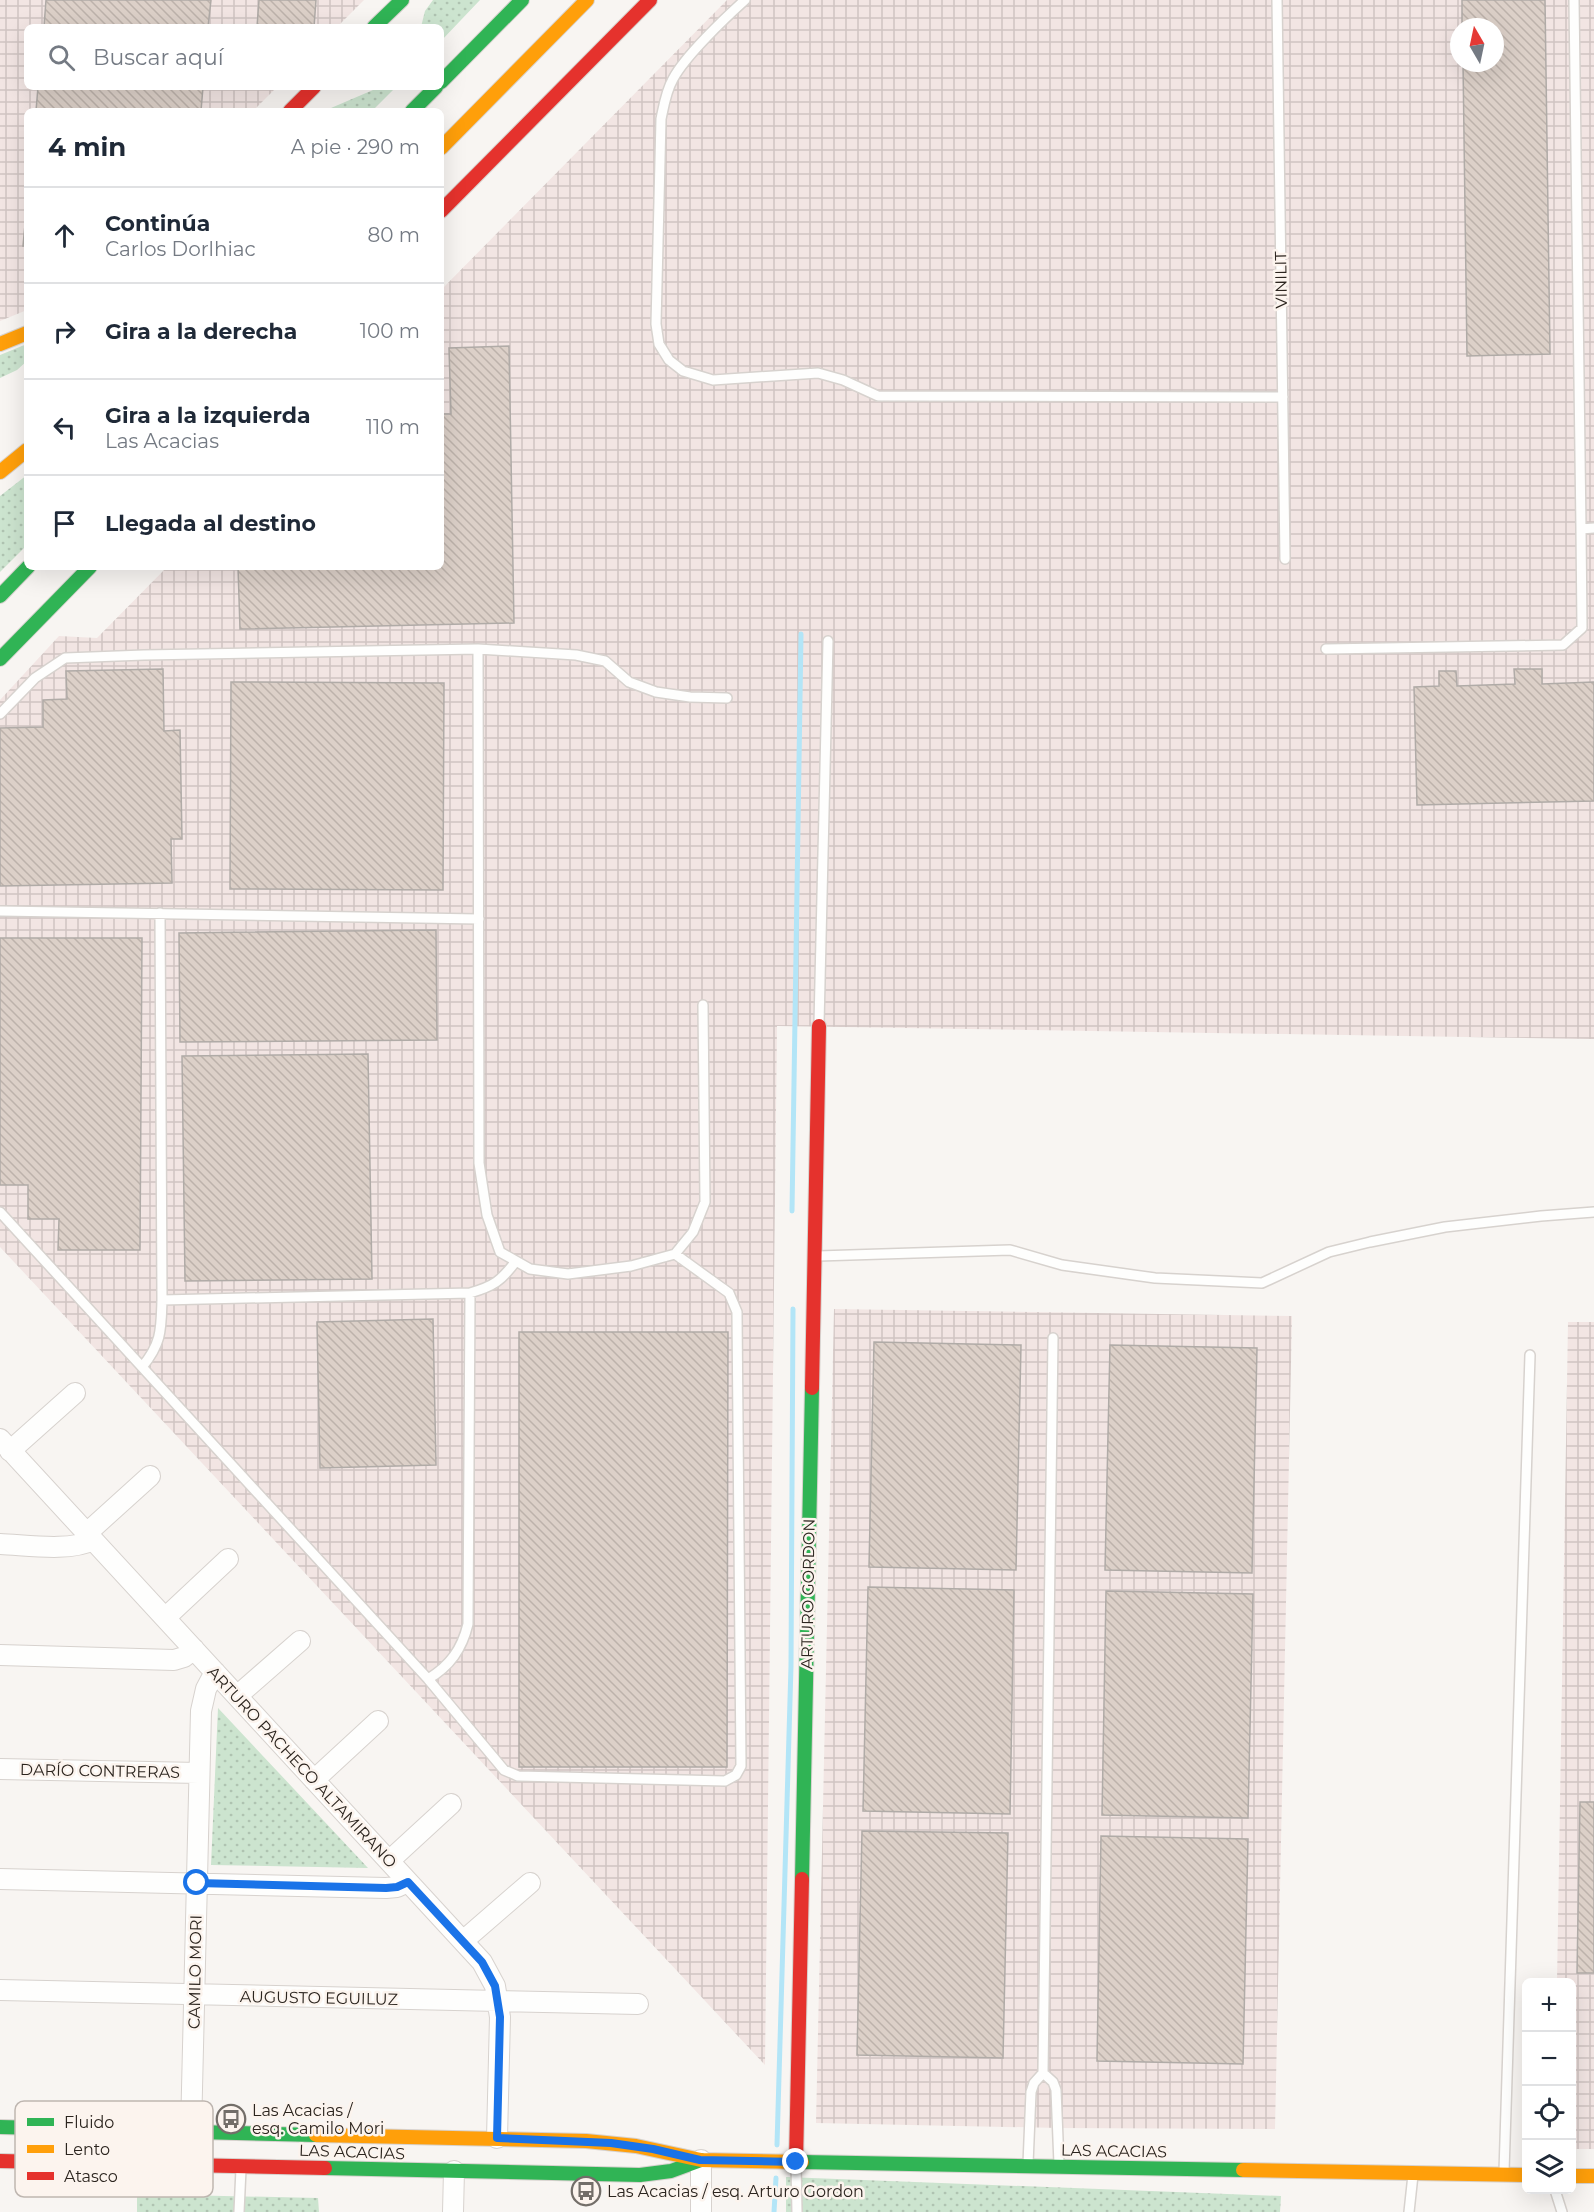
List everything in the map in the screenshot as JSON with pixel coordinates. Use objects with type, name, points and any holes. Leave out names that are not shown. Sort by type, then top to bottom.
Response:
[{"type":"main road","points":[[377,24],[402,0]]},
{"type":"main road","points":[[444,79],[522,0]]},
{"type":"main road","points":[[444,145],[587,0]]},
{"type":"main road","points":[[444,208],[650,0]]},
{"type":"main road","points":[[536,52],[588,18]]},
{"type":"main road","points":[[293,108],[311,90]]},
{"type":"main road","points":[[415,108],[433,90]]},
{"type":"main road","points":[[0,344],[24,334]]},
{"type":"main road","points":[[0,472],[24,452]]},
{"type":"main road","points":[[0,596],[25,570]]},
{"type":"main road","points":[[0,659],[87,570]]},
{"type":"main road","name":"ARTURO GORDON","points":[[796,2162],[819,1026]]},
{"type":"main road","name":"LAS ACACIAS","points":[[213,2132],[586,2141],[636,2146],[700,2160],[1522,2175]]},
{"type":"main road","points":[[586,2141],[589,2164]]},
{"type":"main road","name":"LAS ACACIAS","points":[[0,2160],[15,2159]]},
{"type":"main road","name":"LAS ACACIAS","points":[[213,2160],[241,2165],[454,2171],[589,2164],[654,2174],[671,2171],[700,2160]]},
{"type":"main road","points":[[1576,2176],[1594,2176]]},
{"type":"street","points":[[5,1445],[75,1394]]},
{"type":"street","name":"ARTURO PACHECO ALTAMIRANO","points":[[5,1445],[488,1970],[499,2002],[497,2138]]},
{"type":"street","points":[[0,1544],[71,1546],[84,1544],[150,1476]]},
{"type":"street","points":[[165,1618],[228,1559]]},
{"type":"street","points":[[237,1696],[300,1641]]},
{"type":"street","points":[[0,1655],[174,1659],[184,1658],[194,1650]]},
{"type":"street","name":"CAMILO MORI","points":[[192,2101],[202,1700],[215,1672]]},
{"type":"street","points":[[314,1780],[378,1721]]},
{"type":"street","name":"DARÍO CONTRERAS","points":[[0,1770],[199,1773]]},
{"type":"street","points":[[390,1861],[451,1804]]},
{"type":"street","points":[[0,1879],[386,1888],[397,1887],[408,1882]]},
{"type":"street","points":[[463,1941],[530,1883]]},
{"type":"street","name":"AUGUSTO EGUILUZ","points":[[0,1990],[638,2004]]},
{"type":"street","points":[[700,2160],[700,2212]]},
{"type":"street","points":[[453,2212],[454,2171]]},
{"type":"lane","points":[[745,0],[686,61],[673,78],[665,96],[661,119],[656,324],[659,344],[669,360],[683,370],[712,380],[818,374],[843,380],[878,396],[1283,397]]},
{"type":"lane","name":"VINILIT","points":[[1277,0],[1285,559]]},
{"type":"lane","points":[[1326,649],[1563,645],[1582,628],[1574,0]]},
{"type":"lane","points":[[1581,529],[1594,528]]},
{"type":"lane","points":[[819,1026],[828,640]]},
{"type":"lane","points":[[478,650],[479,1163],[487,1215],[500,1252],[530,1269],[568,1274],[631,1266],[675,1254],[693,1232],[705,1202],[703,1005]]},
{"type":"lane","points":[[0,714],[35,678],[65,658],[478,650],[576,656],[605,661],[629,682],[656,692],[690,697],[727,698]]},
{"type":"lane","points":[[0,910],[479,919]]},
{"type":"lane","points":[[142,1366],[154,1353],[160,1335],[162,1300],[160,913]]},
{"type":"lane","points":[[0,1212],[428,1679],[504,1770],[518,1776],[725,1781],[731,1779],[741,1766],[737,1312],[729,1293],[675,1254]]},
{"type":"lane","points":[[814,1257],[1010,1250],[1062,1264],[1155,1278],[1262,1283],[1329,1252],[1371,1242],[1445,1227],[1594,1212]]},
{"type":"lane","points":[[162,1300],[470,1293],[492,1287],[504,1277],[516,1261]]},
{"type":"lane","points":[[428,1679],[438,1673],[455,1656],[468,1624],[470,1293]]},
{"type":"lane","points":[[1028,2166],[1031,2092],[1034,2083],[1043,2073],[1053,1338]]},
{"type":"lane","points":[[1504,2174],[1530,1355]]},
{"type":"lane","points":[[1043,2073],[1053,2082],[1056,2090],[1059,2167]]},
{"type":"lane","points":[[796,2162],[797,2212]]},
{"type":"lane","points":[[239,2212],[241,2165]]},
{"type":"lane","points":[[1409,2212],[1413,2173]]},
{"type":"lane","points":[[1556,2194],[1562,2212]]},
{"type":"shaded area","points":[[0,0],[364,0],[340,24],[24,24],[24,90],[274,90],[256,108],[24,108],[24,311],[0,321]]},
{"type":"shaded area","points":[[727,0],[1594,0],[1594,1039],[777,1026],[765,2065],[0,1247],[0,700],[59,636],[97,638],[164,570],[444,570],[444,287]]},
{"type":"shaded area","points":[[834,1309],[1292,1316],[1275,2129],[1059,2128],[816,2123]]},
{"type":"shaded area","points":[[1568,1322],[1594,1322],[1594,2149],[1576,2149],[1576,1978],[1557,1978]]},
{"type":"green space","points":[[433,0],[480,0],[444,38],[444,24],[422,24],[425,11]]},
{"type":"green space","points":[[373,90],[393,90],[375,108],[331,108]]},
{"type":"green space","points":[[24,345],[24,364],[17,370],[0,378],[0,355]]},
{"type":"green space","points":[[24,477],[24,548],[0,572],[0,496]]},
{"type":"green space","points":[[218,1708],[368,1868],[211,1865]]},
{"type":"green space","points":[[786,2177],[1281,2196],[1280,2212],[786,2212]]},
{"type":"green space","points":[[213,2196],[318,2198],[319,2212],[137,2212],[137,2197]]},
{"type":"building","points":[[46,0],[211,0],[208,24],[44,24]]},
{"type":"building","points":[[259,0],[316,0],[314,24],[257,24]]},
{"type":"building","points":[[1462,0],[1545,0],[1550,354],[1467,356],[1463,72],[1504,72],[1504,18],[1462,18]]},
{"type":"building","points":[[38,90],[203,90],[201,108],[36,108]]},
{"type":"building","points":[[509,346],[514,623],[240,629],[238,570],[444,570],[444,414],[451,414],[449,348]]},
{"type":"building","points":[[163,669],[164,731],[180,730],[182,839],[171,839],[172,883],[0,886],[0,728],[43,727],[43,700],[67,699],[66,671]]},
{"type":"building","points":[[1514,669],[1542,669],[1542,684],[1594,682],[1594,801],[1417,805],[1414,687],[1439,686],[1439,671],[1456,671],[1457,686],[1515,684]]},
{"type":"building","points":[[231,682],[444,683],[443,890],[230,889]]},
{"type":"building","points":[[436,930],[437,1040],[180,1042],[179,933]]},
{"type":"building","points":[[0,938],[142,938],[140,1250],[58,1250],[59,1219],[28,1219],[28,1185],[0,1185]]},
{"type":"building","points":[[368,1054],[372,1279],[185,1281],[182,1056]]},
{"type":"building","points":[[433,1319],[436,1465],[320,1468],[317,1322]]},
{"type":"building","points":[[519,1332],[728,1332],[727,1767],[519,1767]]},
{"type":"building","points":[[874,1342],[1021,1345],[1016,1570],[869,1567]]},
{"type":"building","points":[[1110,1345],[1257,1348],[1252,1573],[1105,1570]]},
{"type":"building","points":[[868,1587],[1014,1590],[1010,1814],[863,1811]]},
{"type":"building","points":[[1106,1591],[1253,1594],[1248,1818],[1102,1815]]},
{"type":"building","points":[[1580,1802],[1594,1802],[1594,1973],[1577,1973]]},
{"type":"building","points":[[862,1831],[1008,1833],[1003,2058],[857,2055]]},
{"type":"building","points":[[1101,1836],[1248,1839],[1243,2064],[1097,2061]]},
{"type":"waterway","points":[[792,1211],[801,634]]},
{"type":"waterway","points":[[777,2145],[791,1666],[793,1309]]},
{"type":"waterway","points":[[774,2212],[776,2178]]},
{"type":"traffic: fast","points":[[377,24],[402,0]]},
{"type":"traffic: fast","points":[[444,79],[522,0]]},
{"type":"traffic: fast","points":[[415,108],[433,90]]},
{"type":"traffic: fast","points":[[0,596],[25,570]]},
{"type":"traffic: fast","points":[[0,659],[87,570]]},
{"type":"traffic: fast","points":[[802,1879],[812,1388]]},
{"type":"traffic: fast","points":[[0,2127],[15,2127]]},
{"type":"traffic: fast","points":[[213,2132],[316,2135]]},
{"type":"traffic: fast","points":[[325,2168],[640,2175],[671,2171],[701,2160]]},
{"type":"traffic: fast","points":[[802,2162],[1243,2170]]},
{"type":"traffic: slow","points":[[444,145],[587,0]]},
{"type":"traffic: slow","points":[[0,344],[24,334]]},
{"type":"traffic: slow","points":[[0,472],[24,452]]},
{"type":"traffic: slow","points":[[316,2135],[586,2141],[636,2146],[701,2160],[802,2162]]},
{"type":"traffic: slow","points":[[1243,2170],[1522,2175]]},
{"type":"traffic: slow","points":[[1576,2176],[1594,2176]]},
{"type":"traffic: jam","points":[[444,208],[650,0]]},
{"type":"traffic: jam","points":[[293,108],[311,90]]},
{"type":"traffic: jam","points":[[812,1388],[819,1026]]},
{"type":"traffic: jam","points":[[796,2162],[802,1879]]},
{"type":"traffic: jam","points":[[0,2161],[15,2161]]},
{"type":"traffic: jam","points":[[213,2166],[325,2168]]},
{"type":"place","name":"Las Acacias / esq. Camilo Mori","points":[[231,2119]]},
{"type":"place","name":"Las Acacias / esq. Arturo Gordon","points":[[586,2191]]},
{"type":"route","points":[[197,1883],[392,1888],[408,1882],[482,1962],[498,1994],[500,2017],[497,2138],[611,2143],[653,2149],[700,2160],[796,2162]]}]
